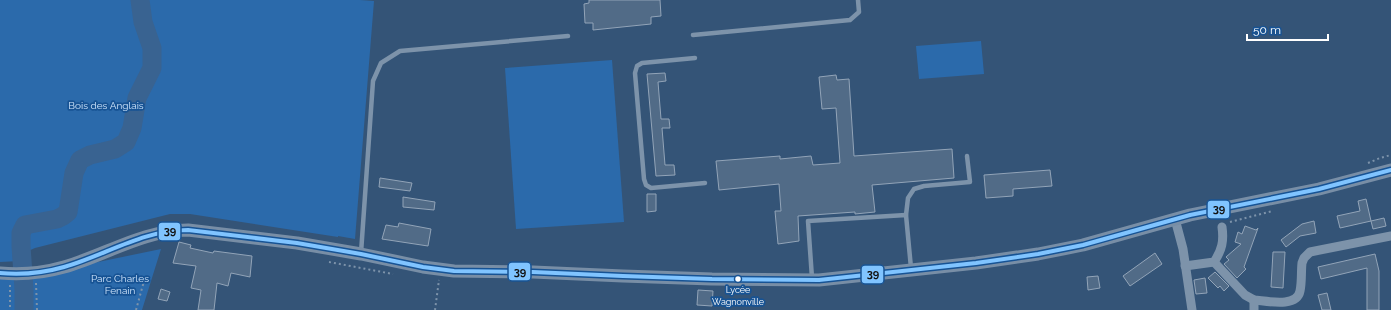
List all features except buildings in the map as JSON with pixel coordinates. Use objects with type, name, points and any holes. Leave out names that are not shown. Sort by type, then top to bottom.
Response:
[{"type":"street","points":[[9,274],[32,273],[66,266],[150,235],[179,230],[297,243],[361,254],[412,265],[442,277],[468,271],[812,280],[912,270],[1048,252],[1104,240],[1175,219],[1231,206],[1319,189],[1391,170]]},
{"type":"street","points":[[1175,219],[1181,243],[1192,310]]},
{"type":"street","points":[[1214,262],[1223,244],[1224,225]]},
{"type":"street","points":[[1214,262],[1245,294],[1254,300],[1288,302],[1298,297],[1302,263],[1304,258],[1310,252],[1391,236]]},
{"type":"street","points":[[1185,266],[1214,262]]},
{"type":"street","points":[[1254,300],[1254,310]]},
{"type":"lane","points":[[693,35],[850,20],[859,12],[858,0]]},
{"type":"lane","points":[[361,254],[373,81],[381,63],[400,50],[568,36]]},
{"type":"lane","points":[[695,58],[642,63],[637,66],[635,73],[644,179],[646,185],[651,188],[705,183]]},
{"type":"lane","points":[[912,270],[906,215],[908,198],[914,189],[924,186],[970,182],[967,156]]},
{"type":"lane","points":[[812,280],[808,221],[906,215]]},
{"type":"path","points":[[1224,225],[1275,211]]},
{"type":"path","points":[[325,261],[400,275]]},
{"type":"path","points":[[32,273],[37,310]]},
{"type":"path","points":[[9,274],[10,310]]},
{"type":"path","points":[[434,281],[442,277]]},
{"type":"path","points":[[435,310],[442,277]]},
{"type":"path","points":[[136,310],[144,281]]},
{"type":"green space","name":"Bois des Anglais","points":[[0,0],[374,1],[355,239],[190,214],[170,214],[35,248],[19,255],[20,261],[0,262]]},
{"type":"green space","points":[[981,41],[984,74],[919,79],[916,46]]},
{"type":"green space","points":[[612,60],[624,222],[516,229],[505,68]]},
{"type":"green space","name":"Parc Charles Fenain","points":[[161,249],[142,310],[0,310],[0,278],[16,279]]},
{"type":"waterway","points":[[24,310],[21,233],[25,225],[57,219],[68,212],[74,173],[80,160],[90,155],[115,149],[126,142],[132,128],[137,98],[152,68],[152,48],[143,22],[140,0]]},
{"type":"transit line","name":"39","points":[[0,273],[24,274],[56,269],[80,262],[125,244],[156,234],[188,230],[297,243],[423,267],[454,271],[533,272],[712,279],[819,280],[976,263],[1038,254],[1083,245],[1190,215],[1319,189],[1391,170]]},
{"type":"place","name":"Lycée Wagnonville","points":[[738,279]]}]
